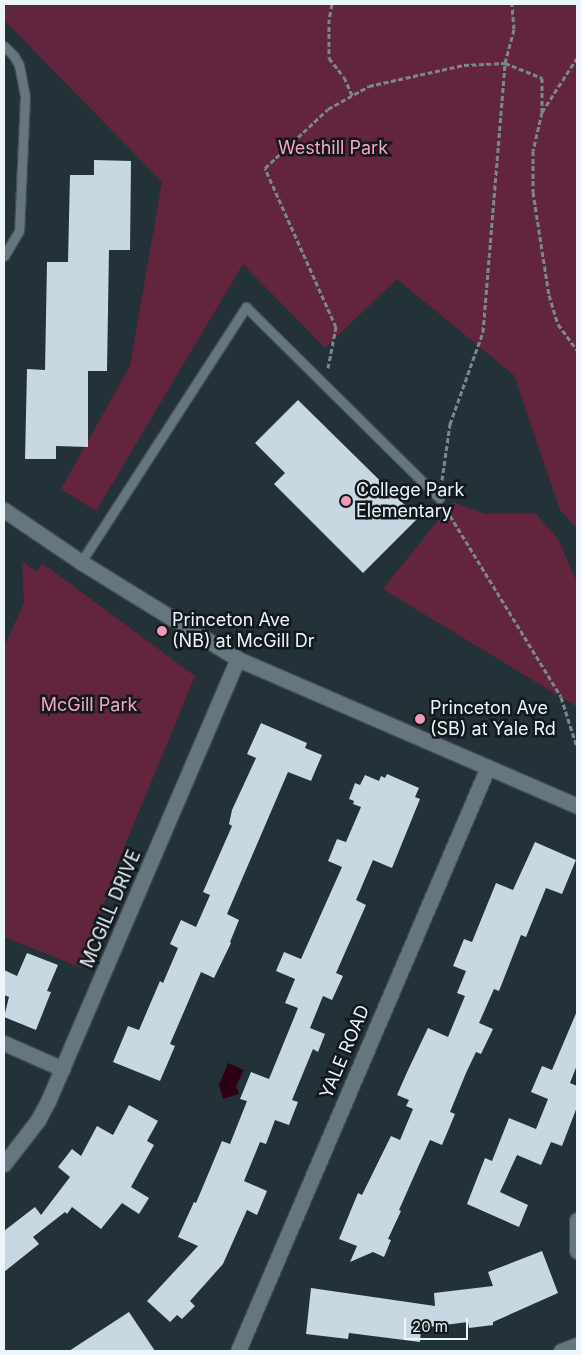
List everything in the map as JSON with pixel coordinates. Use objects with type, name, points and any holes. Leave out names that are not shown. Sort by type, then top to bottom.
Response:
[{"type":"street","points":[[4,510],[81,562],[238,659],[577,806]]},
{"type":"street","name":"MCGILL DRIVE","points":[[4,1164],[38,1120],[63,1069],[238,659]]},
{"type":"street","name":"YALE ROAD","points":[[238,1351],[488,768]]},
{"type":"street","points":[[4,1043],[63,1069]]},
{"type":"street","points":[[577,1220],[577,1250]]},
{"type":"street","points":[[560,1351],[577,1345]]},
{"type":"lane","points":[[4,46],[14,56],[19,65],[25,96],[19,231],[4,256]]},
{"type":"lane","points":[[81,562],[246,307],[439,498]]},
{"type":"path","points":[[332,4],[329,19],[329,58],[344,77],[352,95]]},
{"type":"path","points":[[512,4],[514,29],[505,63],[483,332],[450,424],[439,498],[561,697],[577,747]]},
{"type":"path","points":[[542,112],[577,58]]},
{"type":"path","points":[[325,385],[336,327],[265,168],[328,109],[369,86],[464,65],[505,63],[542,78],[542,112],[533,151],[533,192],[549,295],[558,324],[577,350]]},
{"type":"green space","name":"Westhill Park","points":[[4,4],[577,4],[577,529],[560,510],[514,375],[397,279],[325,348],[243,264],[96,511],[61,489],[130,366],[162,182],[4,20]]},
{"type":"green space","points":[[453,502],[486,514],[536,514],[558,539],[577,582],[577,707],[383,589]]},
{"type":"green space","name":"McGill Park","points":[[22,561],[37,572],[42,563],[195,676],[120,857],[82,968],[4,937],[4,647],[24,603]]},
{"type":"shaded area","points":[[228,1063],[244,1070],[236,1086],[239,1094],[223,1099],[219,1085]]},
{"type":"building","points":[[94,160],[131,161],[130,250],[109,250],[107,371],[88,371],[88,447],[56,446],[56,459],[25,459],[27,369],[45,370],[47,262],[68,262],[70,175],[94,175]]},
{"type":"building","name":"College Park Elementary","points":[[298,400],[418,518],[363,573],[274,484],[285,473],[255,443]]},
{"type":"building","points":[[261,723],[307,743],[305,748],[322,755],[311,781],[288,772],[227,914],[239,920],[231,943],[214,978],[201,972],[170,1044],[175,1046],[160,1081],[113,1062],[128,1026],[139,1030],[160,981],[163,983],[178,948],[170,944],[181,920],[196,927],[210,895],[203,892],[232,826],[229,824],[232,810],[256,758],[247,754]]},
{"type":"building","points":[[387,774],[419,788],[415,797],[420,799],[392,868],[373,860],[356,900],[366,905],[336,973],[343,976],[332,1000],[323,996],[310,1028],[325,1034],[318,1052],[313,1049],[292,1100],[298,1102],[289,1125],[275,1120],[266,1144],[260,1142],[244,1181],[267,1191],[257,1215],[247,1210],[223,1264],[190,1301],[195,1306],[182,1319],[177,1315],[170,1322],[147,1301],[198,1246],[178,1237],[194,1202],[196,1203],[222,1141],[230,1144],[247,1101],[240,1099],[251,1072],[269,1079],[298,1008],[285,1003],[295,979],[276,971],[284,952],[301,959],[342,867],[328,861],[337,839],[346,842],[361,807],[353,804],[354,801],[349,799],[355,783],[360,785],[365,775],[379,781],[381,776],[385,778]]},
{"type":"building","points":[[535,842],[576,860],[562,894],[546,888],[526,937],[521,935],[499,991],[494,989],[479,1023],[493,1029],[481,1054],[476,1052],[466,1073],[450,1112],[455,1114],[442,1145],[430,1140],[399,1210],[401,1211],[388,1239],[391,1240],[384,1257],[373,1252],[350,1262],[357,1246],[339,1239],[358,1193],[362,1195],[391,1136],[400,1140],[413,1109],[406,1106],[409,1100],[397,1095],[428,1028],[448,1037],[465,996],[457,993],[466,971],[453,966],[464,939],[472,942],[496,883],[513,890]]},
{"type":"building","points":[[27,953],[58,965],[47,991],[51,992],[36,1030],[4,1017],[9,997],[4,995],[4,970],[17,976]]},
{"type":"building","points":[[577,1011],[577,1065],[570,1083],[577,1086],[577,1107],[562,1146],[551,1142],[541,1165],[517,1155],[500,1192],[528,1205],[519,1227],[467,1204],[485,1158],[492,1161],[509,1118],[536,1129],[548,1099],[531,1092],[542,1066],[552,1070]]},
{"type":"building","points":[[129,1105],[158,1121],[147,1141],[154,1145],[131,1187],[149,1198],[139,1214],[122,1203],[101,1229],[72,1207],[67,1214],[65,1212],[33,1237],[39,1244],[4,1272],[4,1231],[35,1207],[41,1215],[70,1177],[58,1167],[72,1149],[81,1156],[97,1126],[113,1135]]},
{"type":"building","points":[[542,1251],[558,1293],[493,1322],[493,1325],[469,1328],[468,1322],[421,1328],[420,1342],[349,1333],[348,1339],[306,1334],[311,1288],[435,1306],[434,1293],[493,1286],[488,1272]]},
{"type":"building","points":[[129,1312],[155,1351],[69,1351]]},
{"type":"place","name":"College Park Elementary","points":[[346,501]]},
{"type":"place","name":"Princeton Ave (NB) at McGill Dr","points":[[162,631]]},
{"type":"place","name":"Princeton Ave (SB) at Yale Rd","points":[[420,719]]}]
